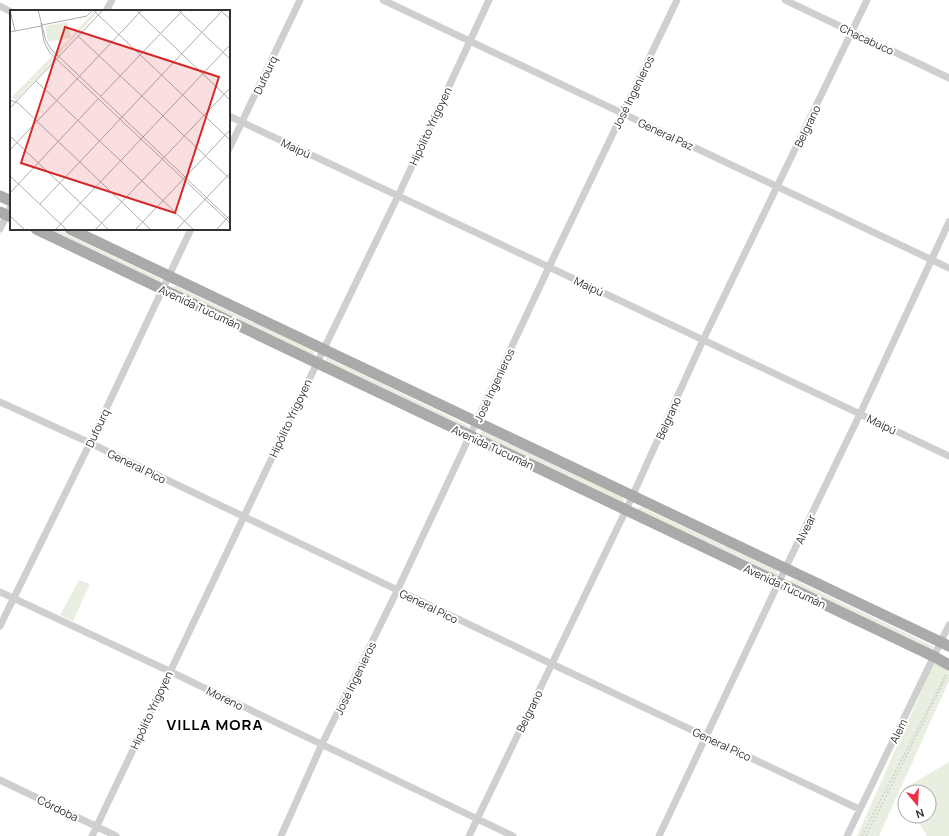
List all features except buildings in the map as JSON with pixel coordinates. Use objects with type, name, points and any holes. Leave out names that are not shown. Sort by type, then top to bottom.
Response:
[{"type":"main road","points":[[0,196],[10,201]]},
{"type":"main road","name":"Avenida Tucumán","points":[[38,230],[934,657],[949,667]]},
{"type":"main road","name":"Avenida Tucumán","points":[[72,230],[945,645]]},
{"type":"street","points":[[107,10],[112,0]]},
{"type":"street","name":"Dufourq","points":[[230,147],[300,0]]},
{"type":"street","name":"General Paz","points":[[383,0],[949,268]]},
{"type":"street","name":"Hipólito Yrigoyen","points":[[92,836],[169,671],[398,196],[489,0]]},
{"type":"street","name":"José Ingenieros","points":[[281,836],[322,744],[397,591],[549,267],[678,0]]},
{"type":"street","name":"Chacabuco","points":[[785,0],[949,78]]},
{"type":"street","name":"Belgrano","points":[[469,836],[626,510],[703,340],[867,0]]},
{"type":"street","points":[[0,6],[10,11]]},
{"type":"street","name":"Maipú","points":[[230,116],[949,456]]},
{"type":"street","points":[[0,229],[7,213]]},
{"type":"street","name":"Alvear","points":[[660,836],[785,569],[860,414],[949,222]]},
{"type":"street","name":"Dufourq","points":[[0,626],[90,443],[191,230]]},
{"type":"street","name":"General Pico","points":[[0,402],[90,443],[397,591],[859,809]]},
{"type":"street","name":"Moreno","points":[[0,592],[514,836]]},
{"type":"street","name":"Alem","points":[[847,836],[934,657],[945,645],[949,626]]},
{"type":"street","name":"Córdoba","points":[[0,780],[116,836]]},
{"type":"path","points":[[862,836],[949,667]]},
{"type":"path","points":[[866,836],[949,672]]},
{"type":"green space","points":[[44,230],[58,230],[161,279],[161,283]]},
{"type":"green space","points":[[176,286],[314,351],[314,355],[310,358],[174,293],[173,287]]},
{"type":"green space","points":[[327,358],[469,426],[469,429],[466,432],[328,367],[325,361]]},
{"type":"green space","points":[[483,431],[622,497],[624,501],[622,505],[480,437],[481,432]]},
{"type":"green space","points":[[641,507],[776,570],[778,575],[773,576],[638,514],[637,508]]},
{"type":"green space","points":[[79,580],[90,584],[73,621],[60,615]]},
{"type":"green space","points":[[790,580],[795,580],[933,646],[934,650],[929,651],[791,584]]},
{"type":"green space","points":[[935,660],[949,666],[949,681],[902,784],[897,784],[897,796],[879,836],[857,836]]},
{"type":"green space","points":[[949,762],[949,836],[927,836],[920,824],[937,824],[937,784],[912,784]]},
{"type":"district","name":"VILLA MORA","points":[[215,724]]}]
